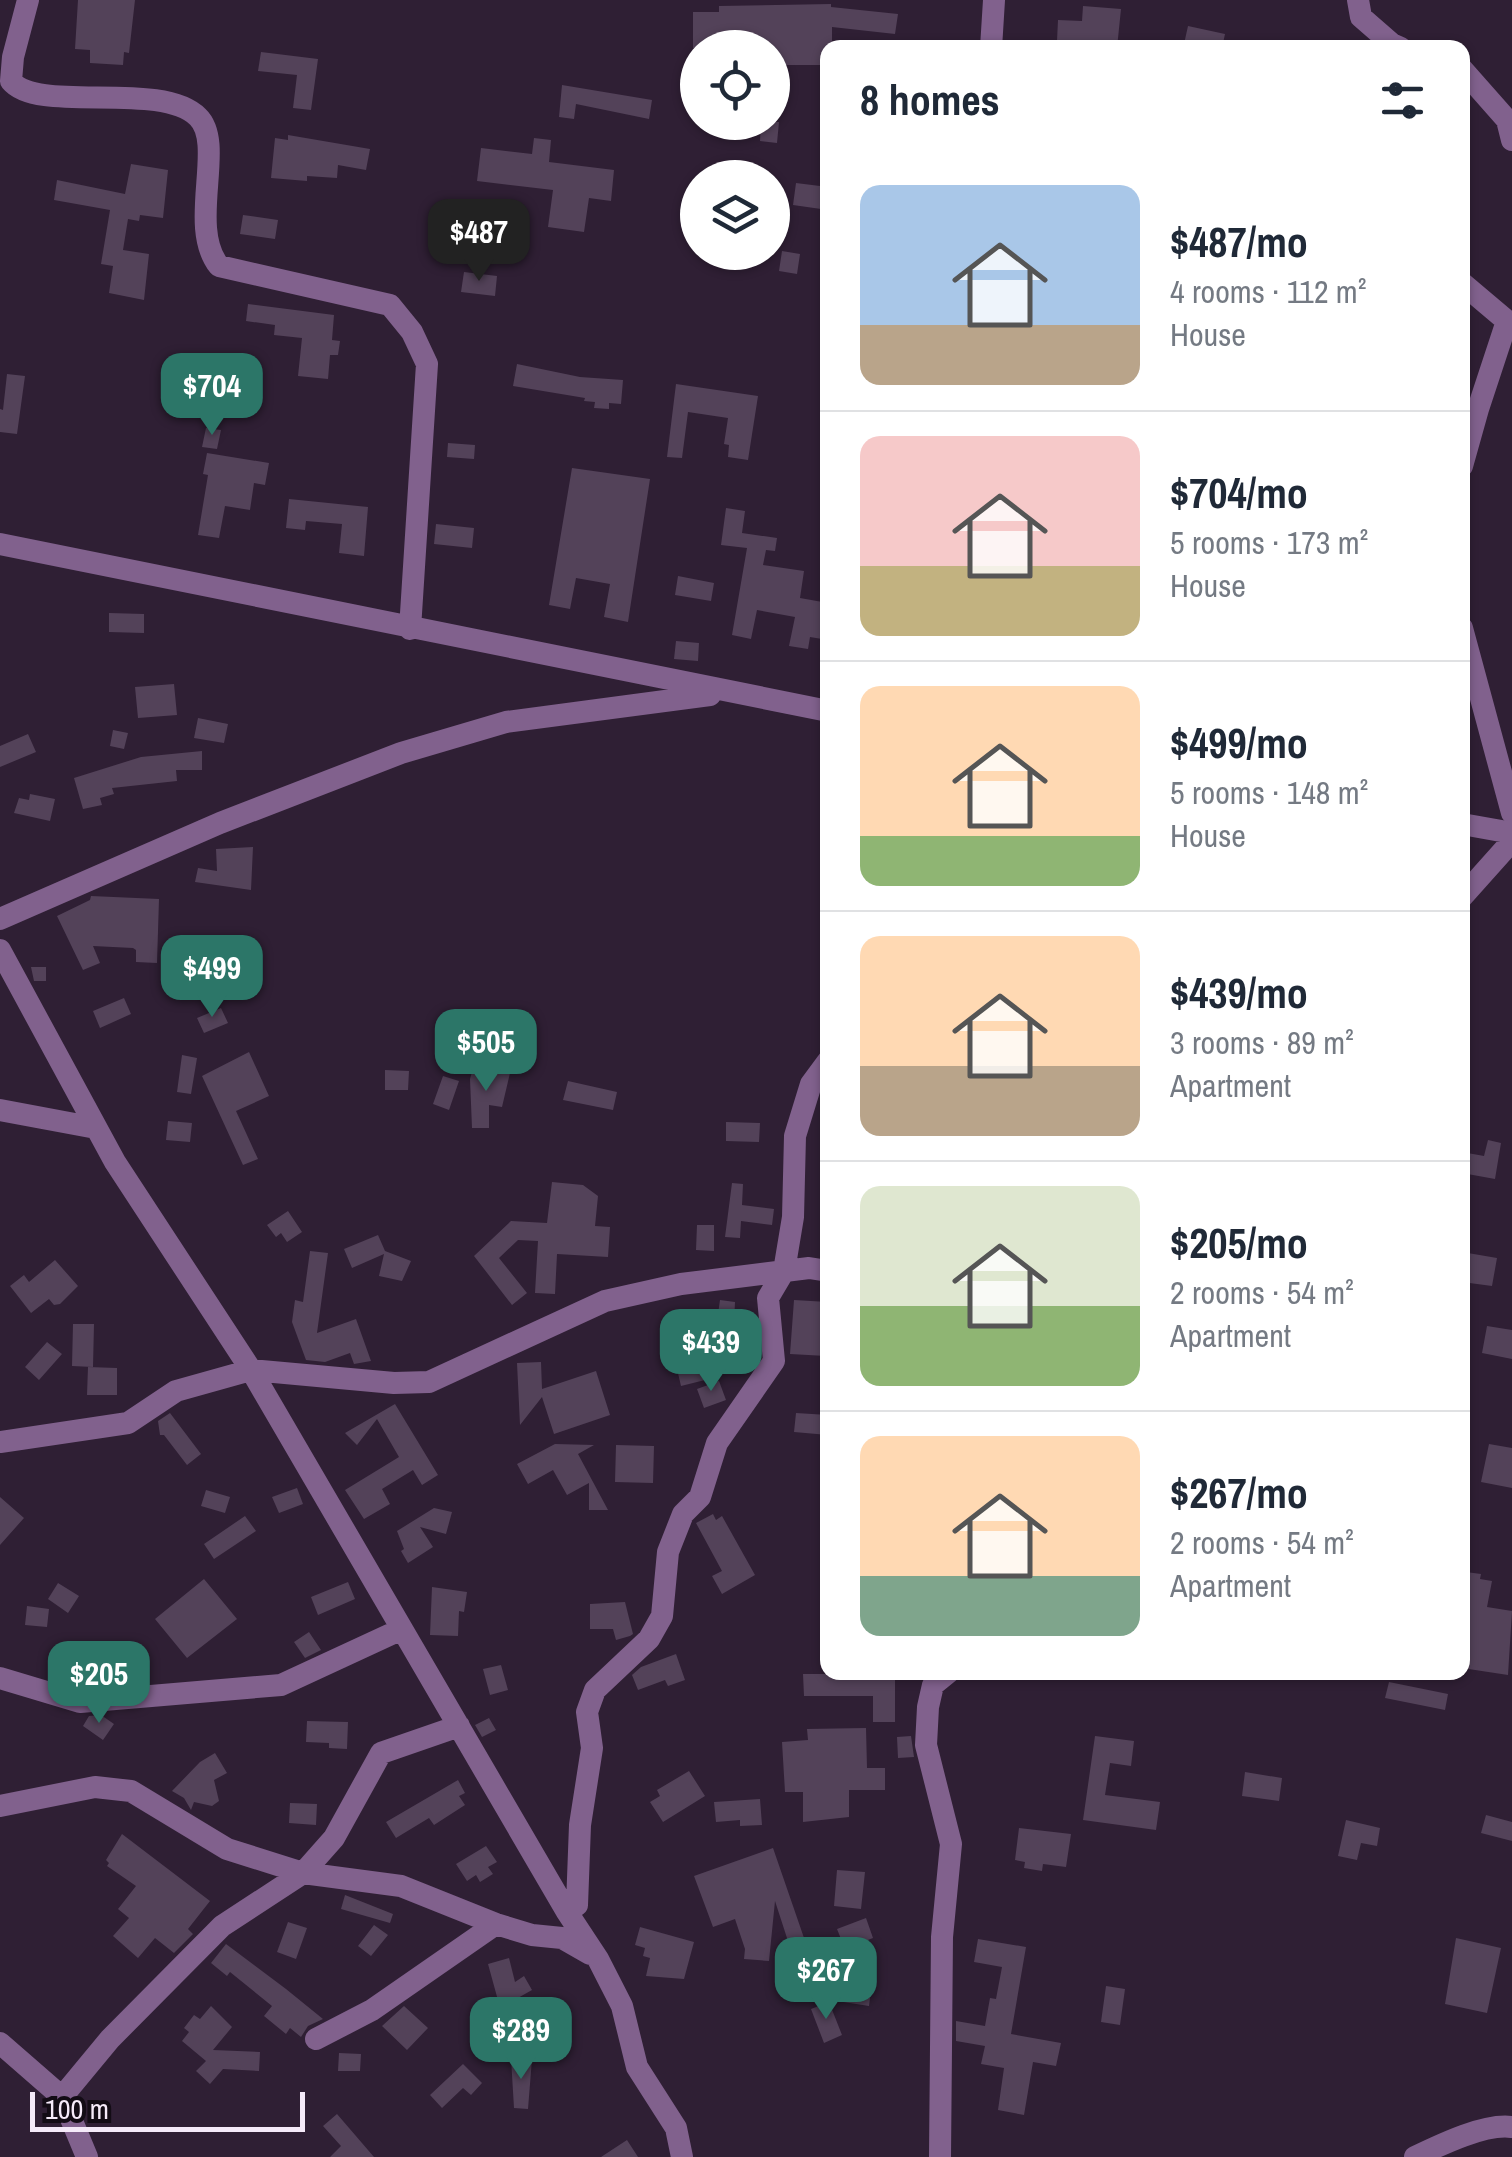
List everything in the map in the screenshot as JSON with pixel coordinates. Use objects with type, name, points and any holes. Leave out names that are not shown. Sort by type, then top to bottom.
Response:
[{"type":"street","points":[[28,0],[13,57],[12,81],[19,90],[176,105],[199,117],[208,138],[205,240],[220,266],[390,305],[412,332],[427,364],[410,629]]},
{"type":"street","points":[[992,40],[994,0]]},
{"type":"street","points":[[1358,0],[1361,17],[1387,40]]},
{"type":"street","points":[[1470,79],[1510,123]]},
{"type":"street","points":[[1470,288],[1510,316],[1470,410]]},
{"type":"street","points":[[0,544],[820,709]]},
{"type":"street","points":[[1470,658],[1512,814]]},
{"type":"street","points":[[0,919],[220,823],[401,753],[506,722],[733,692]]},
{"type":"street","points":[[1470,826],[1512,837],[1470,887]]},
{"type":"street","points":[[3,962],[114,1162],[252,1370],[567,1912],[598,1958],[622,2006],[637,2067],[676,2128],[682,2157]]},
{"type":"street","points":[[567,1912],[577,1905],[580,1825],[592,1748],[586,1712],[595,1690],[649,1638],[662,1616],[668,1552],[683,1514],[700,1497],[717,1444],[774,1362],[768,1298],[784,1271],[793,1217],[794,1136],[811,1084],[820,1072]]},
{"type":"street","points":[[0,1110],[96,1128]]},
{"type":"street","points":[[0,1442],[128,1424],[176,1391],[252,1370],[394,1383],[429,1382],[605,1301],[681,1284],[820,1270]]},
{"type":"street","points":[[0,1678],[80,1702],[281,1685],[402,1628]]},
{"type":"street","points":[[940,1680],[933,1685],[928,1707],[926,1746],[951,1844],[942,1937],[940,2157]]},
{"type":"street","points":[[62,2097],[110,2039],[222,1926],[303,1873],[334,1838],[381,1753],[459,1726]]},
{"type":"street","points":[[0,1806],[95,1787],[131,1791],[227,1849],[303,1873],[401,1886],[496,1924],[562,1938],[598,1958]]},
{"type":"street","points":[[316,2039],[372,2010],[496,1924]]},
{"type":"street","points":[[0,2043],[62,2097],[87,2157]]},
{"type":"street","points":[[1415,2157],[1502,2125],[1512,2126]]},
{"type":"building","points":[[78,0],[135,0],[129,53],[124,52],[123,65],[90,63],[90,50],[75,49]]},
{"type":"building","points":[[831,4],[898,14],[895,34],[832,27],[832,40],[820,40],[820,65],[790,65],[790,30],[693,30],[693,12],[719,12],[719,6]]},
{"type":"building","points":[[1083,6],[1121,9],[1118,40],[1057,40],[1058,20],[1082,21]]},
{"type":"building","points":[[1188,26],[1225,34],[1224,40],[1185,40]]},
{"type":"building","points":[[261,52],[318,59],[311,110],[293,108],[297,75],[258,71]]},
{"type":"building","points":[[562,85],[652,100],[649,119],[576,104],[574,119],[559,117]]},
{"type":"building","points":[[288,135],[370,149],[366,170],[338,165],[337,178],[271,178],[275,138],[288,140]]},
{"type":"building","points":[[534,138],[551,140],[549,162],[614,170],[611,201],[589,198],[584,232],[548,227],[553,190],[477,181],[481,148],[532,154]]},
{"type":"building","points":[[131,164],[168,170],[163,218],[140,215],[139,221],[128,219],[123,250],[149,254],[144,300],[109,293],[113,266],[101,264],[110,210],[54,200],[57,180],[125,194]]},
{"type":"building","points":[[796,183],[820,186],[820,209],[793,205]]},
{"type":"building","points":[[243,215],[278,220],[275,239],[240,234]]},
{"type":"building","points":[[790,252],[800,254],[797,274],[779,271],[790,270]]},
{"type":"building","points":[[464,272],[497,276],[495,296],[461,292]]},
{"type":"building","points":[[248,304],[334,315],[332,340],[340,341],[338,355],[330,355],[328,379],[298,376],[302,338],[274,335],[275,325],[246,321]]},
{"type":"building","points":[[517,364],[580,377],[623,380],[621,404],[609,403],[609,409],[594,408],[595,402],[584,401],[585,398],[513,386]]},
{"type":"building","points":[[7,374],[25,376],[17,434],[0,432]]},
{"type":"building","points":[[676,384],[758,396],[748,460],[728,457],[729,445],[724,444],[728,418],[688,412],[682,458],[667,457]]},
{"type":"building","points":[[206,428],[221,430],[217,449],[202,447]]},
{"type":"building","points":[[448,443],[475,445],[474,459],[447,457]]},
{"type":"building","points":[[207,453],[269,463],[265,485],[254,483],[250,510],[225,506],[219,538],[198,535],[208,475],[203,474]]},
{"type":"building","points":[[572,468],[650,479],[628,622],[604,617],[610,584],[576,578],[570,609],[549,605]]},
{"type":"building","points":[[289,499],[368,507],[364,556],[339,553],[342,524],[306,521],[305,530],[286,528]]},
{"type":"building","points":[[726,508],[745,511],[742,533],[777,538],[775,551],[766,550],[763,565],[804,571],[800,598],[820,602],[820,639],[810,637],[808,649],[789,646],[795,617],[757,610],[751,639],[732,635],[747,548],[721,545]]},
{"type":"building","points":[[436,524],[474,528],[472,548],[434,544]]},
{"type":"building","points":[[678,576],[714,583],[711,601],[675,595]]},
{"type":"building","points":[[109,613],[144,614],[144,633],[109,632]]},
{"type":"building","points":[[676,641],[699,643],[698,661],[674,659]]},
{"type":"building","points":[[174,684],[177,715],[138,718],[135,687]]},
{"type":"building","points":[[198,718],[228,724],[224,743],[194,738]]},
{"type":"building","points":[[113,730],[128,733],[124,749],[110,746]]},
{"type":"building","points":[[28,734],[36,752],[0,767],[0,746]]},
{"type":"building","points":[[202,751],[202,770],[176,770],[177,781],[112,788],[114,794],[100,798],[102,805],[83,809],[74,778],[141,757]]},
{"type":"building","points":[[30,794],[55,799],[50,821],[14,813],[19,798],[29,800]]},
{"type":"building","points":[[253,847],[251,890],[195,882],[198,868],[217,871],[216,849]]},
{"type":"building","points":[[91,896],[159,899],[157,963],[136,962],[133,948],[93,946],[100,963],[83,970],[57,916]]},
{"type":"building","points":[[31,967],[46,967],[46,981],[34,981]]},
{"type":"building","points":[[124,998],[131,1014],[100,1028],[93,1011]]},
{"type":"building","points":[[221,1008],[228,1023],[204,1033],[197,1018]]},
{"type":"building","points":[[249,1052],[269,1096],[236,1111],[258,1159],[243,1165],[202,1076]]},
{"type":"building","points":[[182,1055],[197,1058],[191,1094],[177,1092]]},
{"type":"building","points":[[474,1065],[510,1073],[502,1107],[489,1105],[489,1128],[472,1128],[470,1079]]},
{"type":"building","points":[[385,1070],[409,1071],[408,1090],[385,1090]]},
{"type":"building","points":[[443,1076],[459,1081],[449,1110],[433,1104]]},
{"type":"building","points":[[568,1081],[617,1092],[613,1110],[563,1100]]},
{"type":"building","points":[[168,1121],[192,1123],[190,1142],[166,1140]]},
{"type":"building","points":[[726,1122],[760,1123],[759,1142],[726,1141]]},
{"type":"building","points":[[1488,1140],[1501,1143],[1495,1179],[1470,1174],[1470,1153],[1484,1156]]},
{"type":"building","points":[[552,1182],[583,1185],[598,1196],[595,1226],[610,1227],[608,1257],[557,1254],[555,1294],[535,1293],[538,1241],[518,1240],[499,1258],[527,1293],[512,1305],[474,1256],[511,1221],[547,1223]]},
{"type":"building","points":[[732,1183],[743,1184],[742,1205],[774,1209],[772,1225],[741,1221],[740,1238],[725,1237]]},
{"type":"building","points":[[288,1211],[302,1232],[287,1242],[281,1233],[276,1237],[267,1225]]},
{"type":"building","points":[[697,1225],[714,1225],[714,1251],[696,1250]]},
{"type":"building","points":[[378,1235],[385,1251],[411,1261],[402,1281],[379,1276],[384,1254],[352,1268],[344,1249]]},
{"type":"building","points":[[310,1251],[328,1253],[317,1333],[356,1319],[371,1361],[354,1364],[350,1353],[325,1362],[306,1360],[292,1322],[295,1300],[303,1302]]},
{"type":"building","points":[[1470,1253],[1497,1258],[1492,1286],[1470,1283]]},
{"type":"building","points":[[55,1260],[78,1286],[60,1304],[54,1305],[49,1299],[31,1313],[10,1286],[24,1275],[29,1282]]},
{"type":"building","points":[[720,1300],[735,1302],[734,1324],[717,1321]]},
{"type":"building","points":[[794,1300],[820,1302],[820,1356],[790,1354]]},
{"type":"building","points":[[73,1324],[94,1324],[93,1367],[72,1366]]},
{"type":"building","points":[[1487,1326],[1512,1330],[1512,1359],[1482,1353]]},
{"type":"building","points":[[694,1337],[705,1380],[681,1386],[677,1369],[688,1366],[681,1340]]},
{"type":"building","points":[[47,1342],[62,1354],[39,1380],[25,1367]]},
{"type":"building","points":[[541,1362],[542,1389],[596,1371],[610,1415],[554,1434],[542,1397],[520,1425],[517,1363]]},
{"type":"building","points":[[88,1367],[117,1368],[117,1395],[87,1395]]},
{"type":"building","points":[[719,1381],[726,1400],[704,1408],[697,1389]]},
{"type":"building","points":[[395,1404],[438,1475],[422,1485],[413,1470],[382,1489],[390,1504],[364,1519],[345,1490],[399,1457],[377,1419],[357,1445],[345,1433]]},
{"type":"building","points":[[170,1413],[201,1454],[187,1465],[160,1435],[158,1421]]},
{"type":"building","points":[[796,1413],[820,1414],[820,1434],[794,1432]]},
{"type":"building","points":[[555,1444],[594,1445],[578,1454],[608,1510],[589,1510],[589,1483],[567,1495],[553,1470],[528,1484],[517,1464]]},
{"type":"building","points":[[1489,1444],[1512,1448],[1512,1488],[1481,1482]]},
{"type":"building","points":[[616,1445],[654,1446],[653,1483],[615,1482]]},
{"type":"building","points":[[297,1488],[303,1504],[279,1513],[272,1497]]},
{"type":"building","points":[[206,1490],[230,1497],[225,1513],[201,1506]]},
{"type":"building","points":[[0,1497],[24,1518],[0,1545]]},
{"type":"building","points":[[434,1508],[452,1512],[446,1534],[420,1527],[433,1547],[408,1563],[397,1531]]},
{"type":"building","points":[[713,1514],[716,1520],[722,1516],[755,1575],[722,1594],[712,1576],[722,1571],[696,1523]]},
{"type":"building","points":[[245,1516],[256,1531],[214,1559],[204,1544]]},
{"type":"building","points":[[1470,1573],[1492,1581],[1487,1607],[1512,1611],[1508,1675],[1470,1669]]},
{"type":"building","points":[[204,1579],[237,1619],[187,1658],[155,1619]]},
{"type":"building","points":[[348,1582],[355,1599],[318,1615],[311,1597]]},
{"type":"building","points":[[58,1583],[79,1596],[68,1613],[48,1599]]},
{"type":"building","points":[[432,1587],[467,1592],[464,1612],[459,1611],[458,1636],[430,1635]]},
{"type":"building","points":[[625,1602],[633,1634],[616,1640],[613,1629],[590,1629],[590,1604]]},
{"type":"building","points":[[27,1606],[49,1609],[47,1627],[25,1625]]},
{"type":"building","points":[[309,1632],[321,1650],[305,1658],[294,1642]]},
{"type":"building","points":[[676,1654],[685,1680],[668,1686],[665,1680],[638,1690],[632,1675],[641,1667]]},
{"type":"building","points":[[501,1665],[508,1690],[490,1695],[483,1669]]},
{"type":"building","points":[[803,1674],[820,1674],[820,1680],[895,1680],[895,1722],[873,1722],[873,1696],[804,1696]]},
{"type":"building","points":[[1389,1682],[1448,1694],[1445,1710],[1385,1698]]},
{"type":"building","points":[[101,1715],[114,1724],[103,1740],[83,1726],[89,1716]]},
{"type":"building","points":[[489,1718],[496,1730],[482,1737],[475,1725]]},
{"type":"building","points":[[307,1721],[348,1722],[347,1749],[306,1742]]},
{"type":"building","points":[[866,1728],[867,1768],[885,1768],[885,1790],[849,1790],[849,1817],[803,1822],[803,1792],[785,1792],[782,1742],[808,1740],[807,1729]]},
{"type":"building","points":[[911,1736],[914,1757],[898,1758],[897,1737]]},
{"type":"building","points":[[1095,1736],[1134,1741],[1131,1766],[1110,1763],[1105,1795],[1160,1802],[1156,1830],[1083,1820]]},
{"type":"building","points":[[215,1753],[227,1773],[214,1780],[219,1801],[212,1806],[194,1802],[191,1810],[184,1798],[172,1791],[200,1762]]},
{"type":"building","points":[[689,1771],[705,1796],[663,1822],[650,1802],[660,1796],[657,1790]]},
{"type":"building","points":[[1245,1772],[1282,1778],[1279,1801],[1242,1796]]},
{"type":"building","points":[[458,1780],[465,1793],[459,1796],[465,1805],[434,1825],[429,1818],[396,1838],[386,1822]]},
{"type":"building","points":[[760,1799],[762,1825],[740,1826],[740,1820],[716,1822],[714,1802]]},
{"type":"building","points":[[290,1803],[317,1804],[316,1825],[289,1823]]},
{"type":"building","points":[[1486,1815],[1512,1822],[1512,1841],[1481,1833]]},
{"type":"building","points":[[1346,1820],[1380,1828],[1377,1846],[1361,1843],[1357,1860],[1338,1856]]},
{"type":"building","points":[[1019,1828],[1071,1834],[1066,1867],[1043,1864],[1042,1871],[1024,1868],[1025,1862],[1015,1860]]},
{"type":"building","points":[[122,1834],[210,1901],[188,1929],[193,1934],[174,1953],[155,1938],[138,1958],[113,1936],[129,1918],[118,1909],[136,1886],[107,1866],[106,1860]]},
{"type":"building","points":[[486,1846],[497,1862],[488,1867],[493,1874],[480,1882],[476,1875],[467,1881],[456,1864]]},
{"type":"building","points":[[773,1848],[813,1964],[797,1969],[775,1901],[769,1961],[744,1959],[745,1949],[735,1919],[713,1927],[694,1876]]},
{"type":"building","points":[[837,1870],[865,1872],[861,1909],[834,1906]]},
{"type":"building","points":[[345,1895],[393,1914],[390,1923],[341,1909]]},
{"type":"building","points":[[866,1918],[873,1938],[845,1949],[837,1929]]},
{"type":"building","points":[[288,1922],[307,1928],[296,1959],[277,1952]]},
{"type":"building","points":[[374,1925],[388,1935],[371,1956],[358,1946]]},
{"type":"building","points":[[640,1927],[694,1942],[684,1979],[646,1976],[650,1958],[643,1956],[645,1948],[635,1945]]},
{"type":"building","points":[[1456,1938],[1501,1948],[1487,2013],[1445,2004]]},
{"type":"building","points":[[978,1939],[1026,1947],[1011,2034],[1061,2043],[1056,2066],[1033,2062],[1024,2115],[998,2110],[1004,2068],[981,2064],[985,2046],[956,2041],[956,2021],[985,2026],[990,1998],[996,1999],[1002,1967],[974,1962]]},
{"type":"building","points":[[226,1944],[323,2019],[308,2026],[301,2037],[290,2028],[286,2034],[264,2016],[272,2006],[230,1972],[227,1976],[211,1963]]},
{"type":"building","points":[[509,1958],[515,1982],[524,1976],[532,1990],[499,2004],[488,1964]]},
{"type":"building","points":[[839,1985],[871,1990],[869,2006],[837,2001]]},
{"type":"building","points":[[1106,1986],[1125,1989],[1120,2025],[1101,2022]]},
{"type":"building","points":[[829,2002],[842,2035],[824,2043],[811,2009]]},
{"type":"building","points":[[211,2006],[232,2027],[213,2050],[260,2052],[259,2071],[223,2069],[210,2084],[196,2071],[206,2061],[182,2041],[189,2032],[184,2028],[194,2015],[200,2019]]},
{"type":"building","points":[[404,2006],[428,2028],[407,2050],[382,2026]]},
{"type":"building","points":[[339,2053],[361,2054],[360,2071],[338,2071]]},
{"type":"building","points":[[511,2058],[532,2059],[528,2109],[514,2108]]},
{"type":"building","points":[[463,2064],[482,2083],[471,2095],[463,2088],[442,2108],[430,2095]]},
{"type":"building","points":[[337,2114],[374,2157],[330,2157],[341,2146],[323,2126]]},
{"type":"building","points":[[627,2140],[638,2157],[601,2157]]}]
